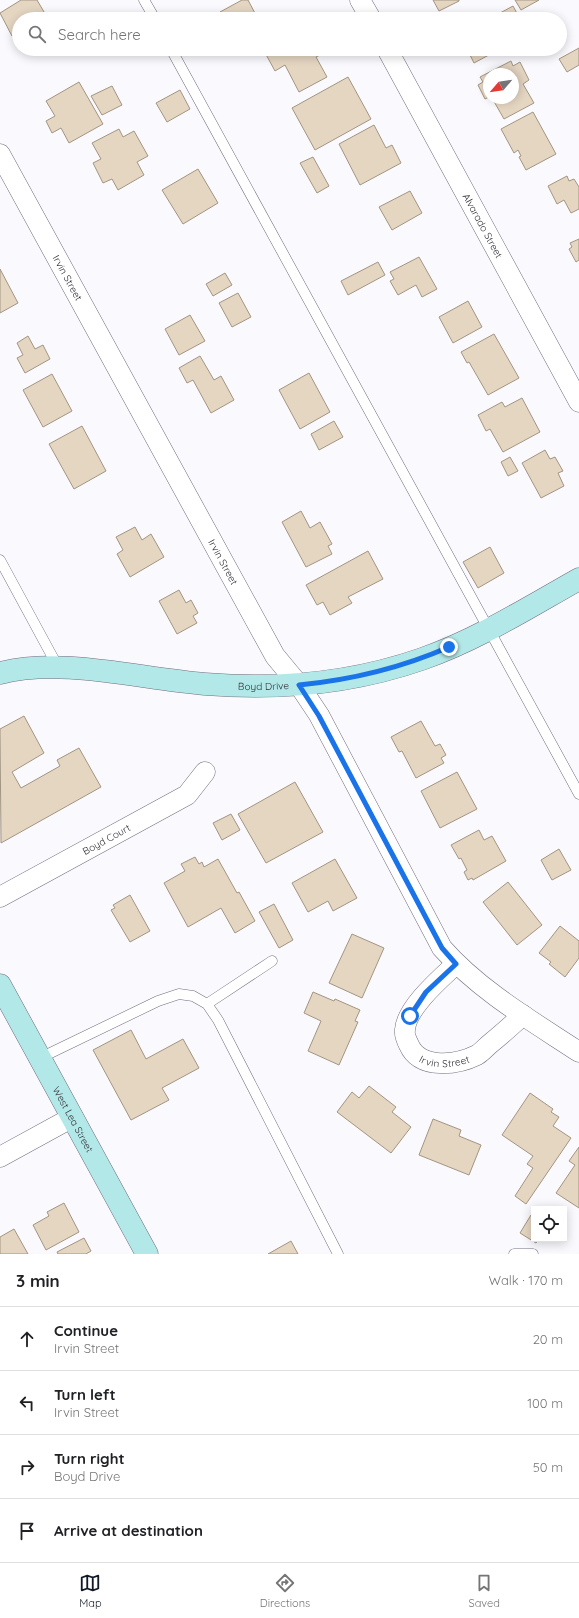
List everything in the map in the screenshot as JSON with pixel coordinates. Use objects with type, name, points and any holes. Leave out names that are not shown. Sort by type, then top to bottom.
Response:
[{"type":"street","points":[[360,0],[367,12]]},
{"type":"street","name":"Alvarado Street","points":[[391,56],[579,402]]},
{"type":"street","name":"Irvin Street","points":[[0,154],[275,656],[299,685],[319,716],[442,948],[456,964],[483,986],[523,1015],[579,1052]]},
{"type":"street","name":"Boyd Drive","points":[[0,673],[30,669],[58,668],[205,684],[252,686],[299,685],[336,681],[402,665],[423,658],[488,629],[579,579]]},
{"type":"street","name":"Boyd Court","points":[[0,897],[187,795],[205,772]]},
{"type":"street","name":"Irvin Street","points":[[456,964],[426,992],[410,1016],[405,1030],[406,1038],[410,1048],[418,1057],[429,1062],[443,1064],[455,1063],[478,1055],[523,1015]]},
{"type":"street","name":"West Lea Street","points":[[0,985],[147,1254]]},
{"type":"street","points":[[0,1157],[73,1117]]},
{"type":"lane","points":[[144,0],[151,12]]},
{"type":"lane","points":[[175,56],[579,794]]},
{"type":"lane","points":[[0,560],[58,668]]},
{"type":"lane","points":[[207,1004],[272,961]]},
{"type":"lane","points":[[40,1058],[158,1001],[179,994],[193,996],[207,1004],[218,1020],[338,1254]]},
{"type":"lane","points":[[514,1254],[533,1254]]},
{"type":"building","points":[[21,0],[37,0],[44,12],[12,12],[12,36],[0,13]]},
{"type":"building","points":[[242,0],[248,0],[254,12],[220,12]]},
{"type":"building","points":[[433,0],[459,0],[459,1],[439,11]]},
{"type":"building","points":[[515,0],[539,0],[521,10]]},
{"type":"building","points":[[513,6],[516,12],[502,12]]},
{"type":"building","points":[[579,48],[579,65],[567,72],[559,59],[567,56]]},
{"type":"building","points":[[267,56],[318,56],[316,57],[327,77],[299,92],[285,65],[275,71]]},
{"type":"building","points":[[470,56],[487,56],[474,63]]},
{"type":"building","points":[[511,61],[513,66],[520,62],[529,80],[523,84],[534,103],[504,119],[495,104],[519,104],[519,68],[497,68]]},
{"type":"building","points":[[348,77],[371,119],[315,150],[292,108]]},
{"type":"building","points":[[79,82],[103,124],[69,143],[61,128],[52,133],[46,121],[55,116],[46,101]]},
{"type":"building","points":[[483,82],[483,95],[478,85]]},
{"type":"building","points":[[112,86],[122,105],[102,115],[91,96]]},
{"type":"building","points":[[180,90],[190,109],[167,122],[156,103]]},
{"type":"building","points":[[533,112],[556,154],[526,170],[519,157],[521,156],[518,150],[514,153],[501,129]]},
{"type":"building","points":[[374,125],[386,148],[392,145],[401,163],[360,185],[339,144]]},
{"type":"building","points":[[119,129],[123,137],[134,131],[148,156],[137,162],[144,175],[118,190],[112,179],[103,183],[93,163],[101,159],[92,143]]},
{"type":"building","points":[[313,157],[329,186],[317,193],[300,163]]},
{"type":"building","points":[[198,169],[218,203],[183,224],[162,190]]},
{"type":"building","points":[[567,176],[569,181],[574,179],[579,187],[579,209],[571,213],[564,200],[557,204],[548,186]]},
{"type":"building","points":[[410,191],[422,213],[392,230],[379,207]]},
{"type":"building","points":[[579,239],[579,260],[576,262],[569,249],[572,247],[570,243]]},
{"type":"building","points":[[419,257],[437,289],[422,297],[416,285],[398,295],[390,281],[394,279],[390,272]]},
{"type":"building","points":[[378,262],[385,275],[348,295],[341,281]]},
{"type":"building","points":[[0,269],[18,303],[0,313]]},
{"type":"building","points":[[225,273],[232,285],[213,296],[206,284]]},
{"type":"building","points":[[238,293],[251,317],[232,327],[219,303]]},
{"type":"building","points":[[468,301],[482,327],[453,343],[439,317]]},
{"type":"building","points":[[190,315],[205,341],[179,355],[165,329]]},
{"type":"building","points":[[494,334],[519,378],[488,395],[469,362],[467,363],[461,352]]},
{"type":"building","points":[[28,336],[35,349],[43,345],[50,359],[25,373],[17,358],[23,355],[17,343]]},
{"type":"building","points":[[200,356],[214,380],[221,376],[234,400],[211,413],[193,380],[187,383],[179,368]]},
{"type":"building","points":[[309,373],[330,412],[300,429],[279,390]]},
{"type":"building","points":[[52,374],[72,411],[43,427],[23,390]]},
{"type":"building","points":[[522,398],[540,432],[503,452],[490,429],[486,431],[478,415],[502,402],[505,407]]},
{"type":"building","points":[[334,421],[343,437],[319,450],[311,434]]},
{"type":"building","points":[[82,426],[106,471],[74,489],[49,444]]},
{"type":"building","points":[[545,450],[550,459],[555,457],[563,471],[558,473],[564,486],[541,498],[522,463]]},
{"type":"building","points":[[510,457],[518,471],[508,476],[501,462]]},
{"type":"building","points":[[301,511],[310,528],[320,522],[332,544],[328,546],[332,554],[306,567],[282,522]]},
{"type":"building","points":[[135,527],[142,540],[151,534],[164,557],[130,577],[117,554],[123,550],[116,537]]},
{"type":"building","points":[[490,547],[504,573],[478,588],[463,562]]},
{"type":"building","points":[[368,551],[383,579],[348,597],[352,603],[330,615],[323,602],[317,605],[306,585]]},
{"type":"building","points":[[179,590],[186,603],[191,600],[198,613],[193,616],[197,623],[177,634],[159,601]]},
{"type":"building","points":[[24,716],[44,753],[12,772],[21,788],[60,766],[57,760],[79,748],[101,787],[1,843],[0,729]]},
{"type":"building","points":[[421,721],[435,746],[440,744],[446,755],[441,758],[444,763],[416,778],[402,751],[399,752],[391,737]]},
{"type":"building","points":[[457,772],[477,809],[440,828],[421,791]]},
{"type":"building","points":[[295,782],[323,832],[266,863],[238,814]]},
{"type":"building","points":[[231,814],[240,830],[222,840],[213,823]]},
{"type":"building","points":[[479,830],[484,840],[492,836],[506,861],[473,880],[472,878],[468,880],[464,872],[467,870],[461,858],[459,859],[451,845]]},
{"type":"building","points":[[559,849],[571,870],[552,880],[541,860]]},
{"type":"building","points":[[195,857],[199,864],[202,862],[204,867],[218,859],[255,921],[235,933],[221,908],[188,927],[164,883],[185,871],[181,864]]},
{"type":"building","points":[[335,859],[357,898],[333,911],[328,901],[308,912],[292,883]]},
{"type":"building","points":[[508,882],[542,925],[517,945],[483,902]]},
{"type":"building","points":[[130,895],[150,931],[130,942],[111,910],[115,908],[113,905]]},
{"type":"building","points":[[274,904],[293,940],[279,948],[259,912]]},
{"type":"building","points":[[560,926],[579,941],[579,958],[565,977],[549,964],[551,962],[539,953]]},
{"type":"building","points":[[352,934],[384,948],[362,998],[329,983]]},
{"type":"building","points":[[313,992],[334,1001],[335,999],[360,1010],[355,1021],[358,1022],[339,1065],[308,1051],[321,1021],[304,1013]]},
{"type":"building","points":[[131,1030],[146,1059],[183,1039],[199,1068],[162,1088],[169,1100],[131,1120],[93,1050]]},
{"type":"building","points":[[369,1086],[396,1107],[392,1112],[411,1127],[391,1153],[337,1112],[352,1092],[359,1098]]},
{"type":"building","points":[[530,1093],[553,1109],[551,1112],[559,1117],[553,1126],[571,1138],[526,1204],[515,1196],[533,1168],[527,1164],[533,1156],[502,1135]]},
{"type":"building","points":[[433,1119],[461,1130],[459,1136],[481,1145],[469,1175],[419,1155]]},
{"type":"building","points":[[579,1147],[579,1208],[556,1193],[575,1165],[569,1161]]},
{"type":"building","points":[[64,1203],[79,1232],[46,1250],[33,1225],[49,1216],[47,1212]]},
{"type":"building","points":[[531,1215],[531,1240],[520,1233]]},
{"type":"building","points":[[14,1229],[28,1254],[0,1254],[0,1237]]},
{"type":"building","points":[[84,1238],[91,1251],[86,1254],[58,1254],[57,1252]]},
{"type":"building","points":[[291,1241],[298,1254],[268,1254]]},
{"type":"route","points":[[410,1016],[426,992],[456,964],[442,948],[319,716],[299,685],[336,681],[396,667],[449,647]]}]
